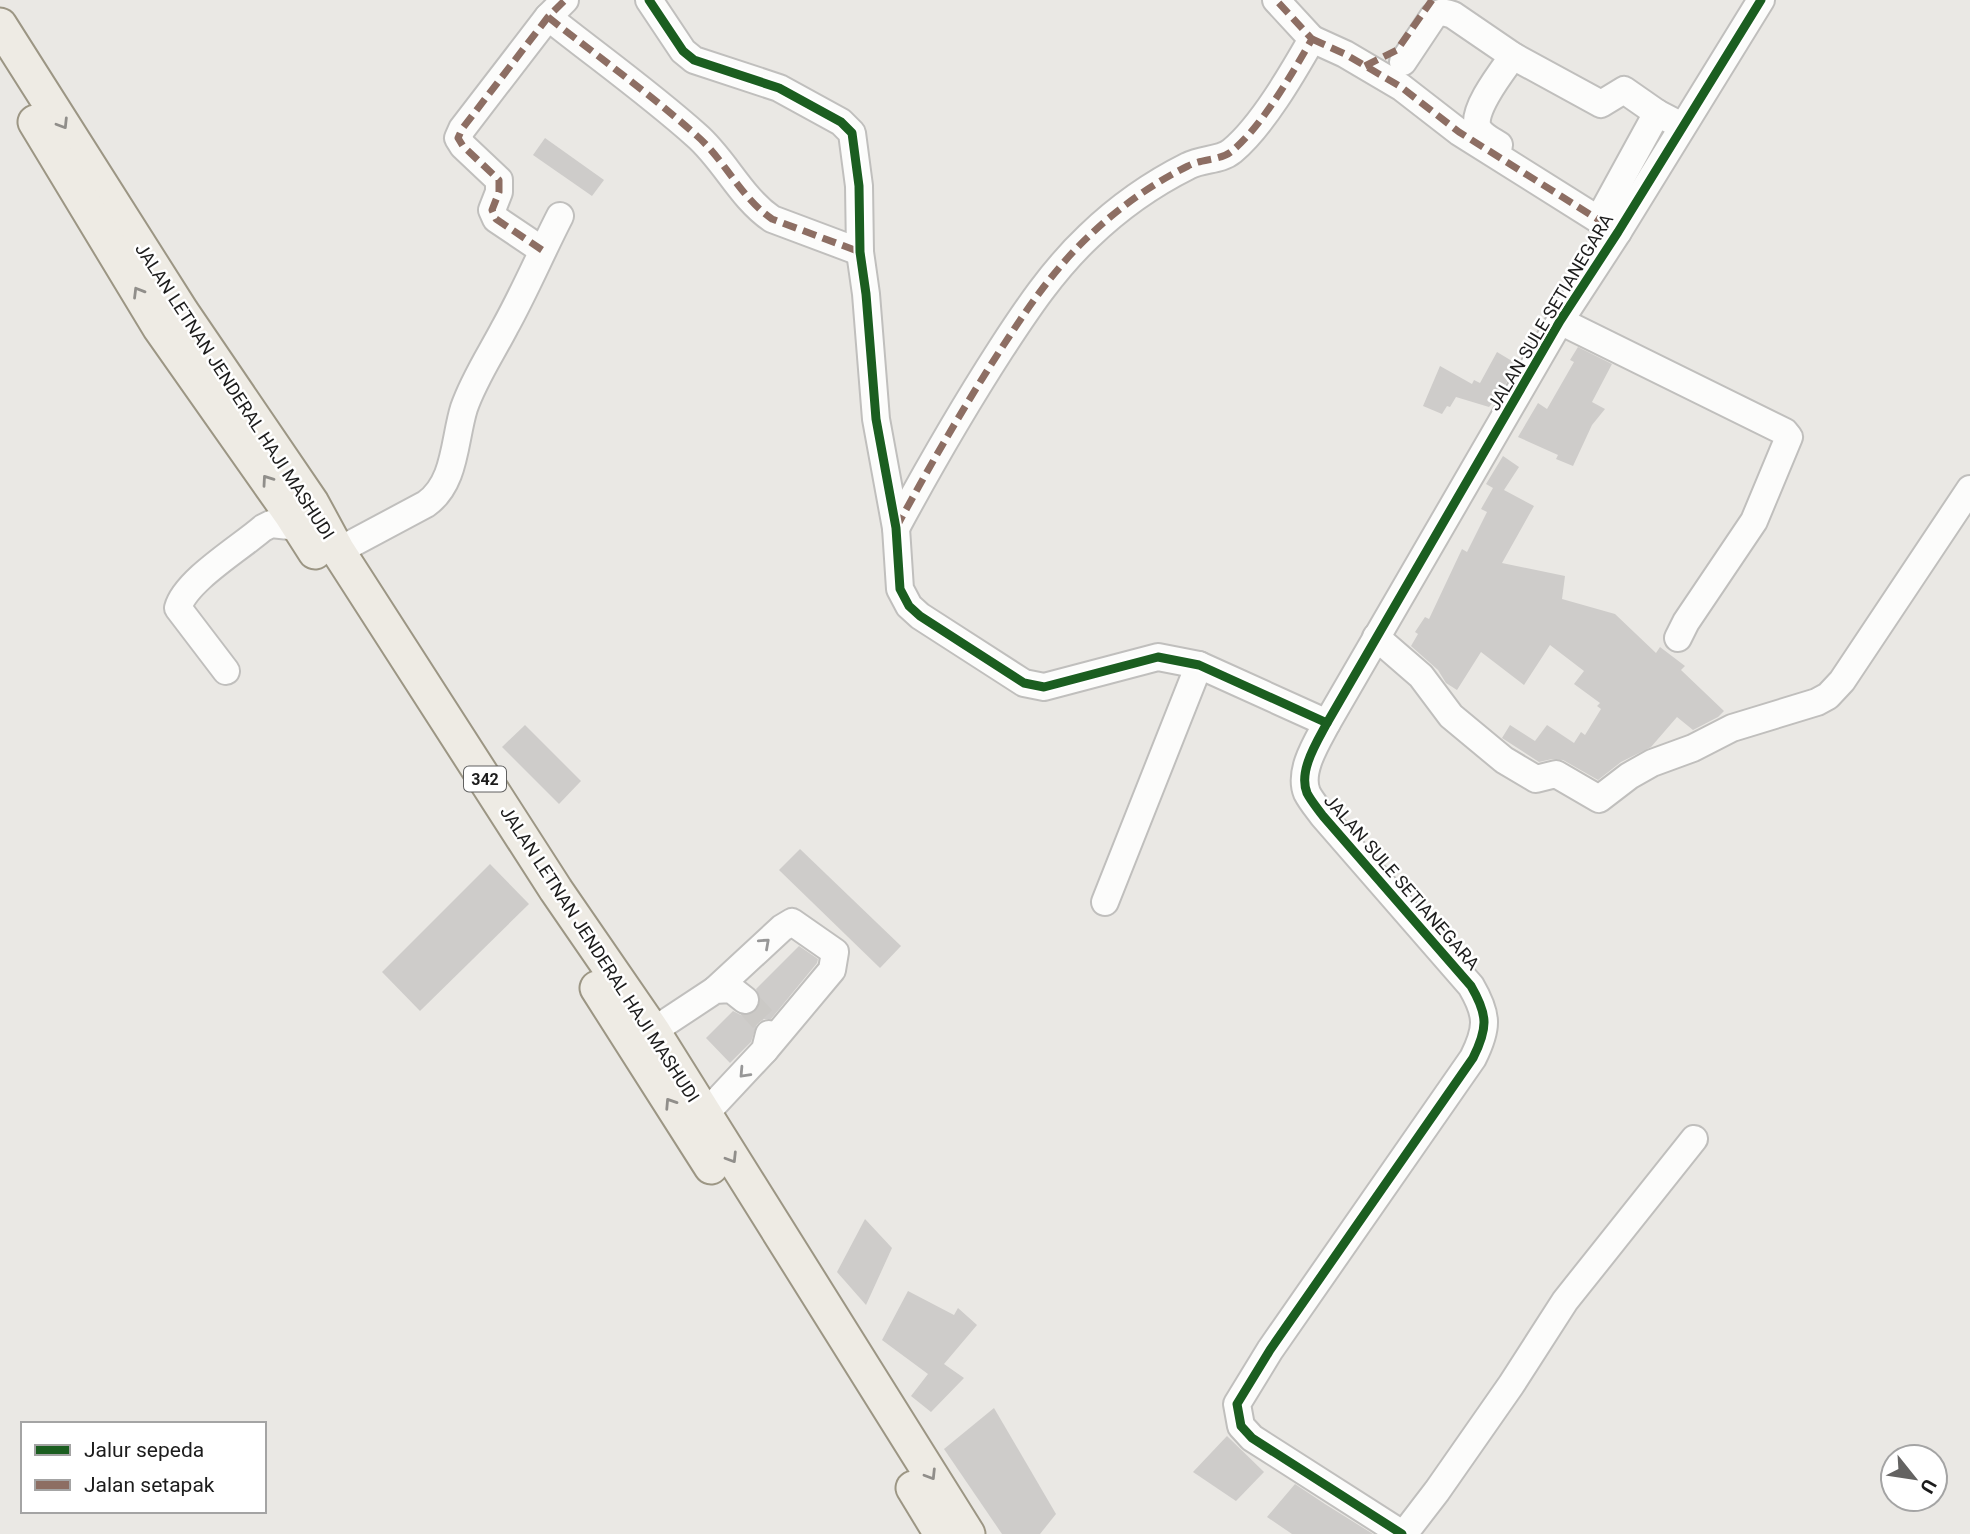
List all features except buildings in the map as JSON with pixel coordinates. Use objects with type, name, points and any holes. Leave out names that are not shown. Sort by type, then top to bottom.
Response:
[{"type":"main road","name":"JALAN LETNAN JENDERAL HAJI MASHUDI","points":[[0,25],[182,312],[301,515],[535,891],[842,1373],[941,1534]]},
{"type":"main road","name":"JALAN LETNAN JENDERAL HAJI MASHUDI","points":[[0,63],[159,327],[301,515],[338,551],[556,890],[653,1031],[968,1534]]},
{"type":"street","points":[[649,0],[683,51],[694,60],[779,88],[849,128],[855,144],[859,186],[860,252],[876,419],[896,528],[900,589],[908,606],[1024,683],[1044,687],[1158,657],[1199,665],[1327,723]]},
{"type":"street","points":[[1276,0],[1312,39],[1401,88],[1505,163],[1609,224],[1657,113]]},
{"type":"street","points":[[1365,66],[1396,50],[1432,0]]},
{"type":"street","name":"JALAN SULE SETIANEGARA","points":[[1403,1534],[1252,1438],[1241,1426],[1237,1413],[1240,1399],[1270,1350],[1473,1058],[1485,1032],[1484,1014],[1471,986],[1323,816],[1308,796],[1304,779],[1327,723],[1560,321],[1609,224],[1682,126],[1761,0]]},
{"type":"street","points":[[542,250],[496,219],[492,210],[499,192],[499,180],[458,138],[462,129],[556,8],[696,135],[764,214],[860,252]]},
{"type":"street","points":[[1403,62],[1433,17],[1440,12],[1453,15],[1513,56],[1601,104],[1624,90],[1657,113],[1682,126]]},
{"type":"street","points":[[896,528],[960,412],[1037,295],[1067,258],[1145,189],[1199,160],[1216,159],[1231,153],[1258,126],[1312,39]]},
{"type":"street","points":[[1513,56],[1479,108],[1476,126],[1482,134],[1557,181]]},
{"type":"street","points":[[338,551],[426,505],[438,494],[447,479],[462,416],[473,385],[560,216]]},
{"type":"street","points":[[1560,321],[1785,432],[1789,437],[1755,521],[1686,622],[1678,638]]},
{"type":"street","points":[[1376,637],[1422,676],[1451,716],[1504,760],[1536,779],[1556,774],[1599,799],[1629,776],[1652,763],[1693,748],[1732,729],[1802,708],[1828,696],[1842,681],[1970,489]]},
{"type":"street","points":[[226,671],[178,608],[181,598],[207,572],[263,528],[301,515]]},
{"type":"street","points":[[1105,902],[1199,665]]},
{"type":"street","points":[[653,1031],[715,989],[792,922],[835,952],[832,970],[766,1037],[705,1114]]},
{"type":"street","points":[[715,989],[731,989],[745,1000]]},
{"type":"street","points":[[1403,1534],[1504,1396],[1565,1301],[1694,1139]]},
{"type":"tunnel","points":[[745,1000],[768,1025]]},
{"type":"marked path","points":[[542,250],[496,219],[492,210],[499,192],[499,180],[458,138],[462,129],[548,17],[565,0]]},
{"type":"marked path","points":[[896,528],[987,371],[1031,305],[1064,262],[1100,226],[1149,189],[1188,166],[1232,151],[1265,114],[1312,39],[1276,0]]},
{"type":"marked path","points":[[1365,66],[1397,50],[1432,0]]},
{"type":"marked path","points":[[548,17],[696,135],[751,200],[772,219],[860,252]]},
{"type":"marked path","points":[[1312,39],[1345,54],[1401,87],[1459,132],[1618,232]]},
{"type":"cycle path","points":[[649,0],[683,51],[694,60],[779,88],[841,122],[852,133],[859,186],[860,252],[876,419],[896,528],[900,589],[909,606],[920,616],[1024,683],[1044,687],[1158,657],[1199,665],[1327,723]]},
{"type":"cycle path","points":[[1402,1534],[1252,1438],[1241,1426],[1237,1404],[1270,1350],[1473,1058],[1484,1022],[1481,1005],[1471,986],[1310,799],[1305,784],[1307,766],[1327,723],[1560,321],[1761,0]]}]
